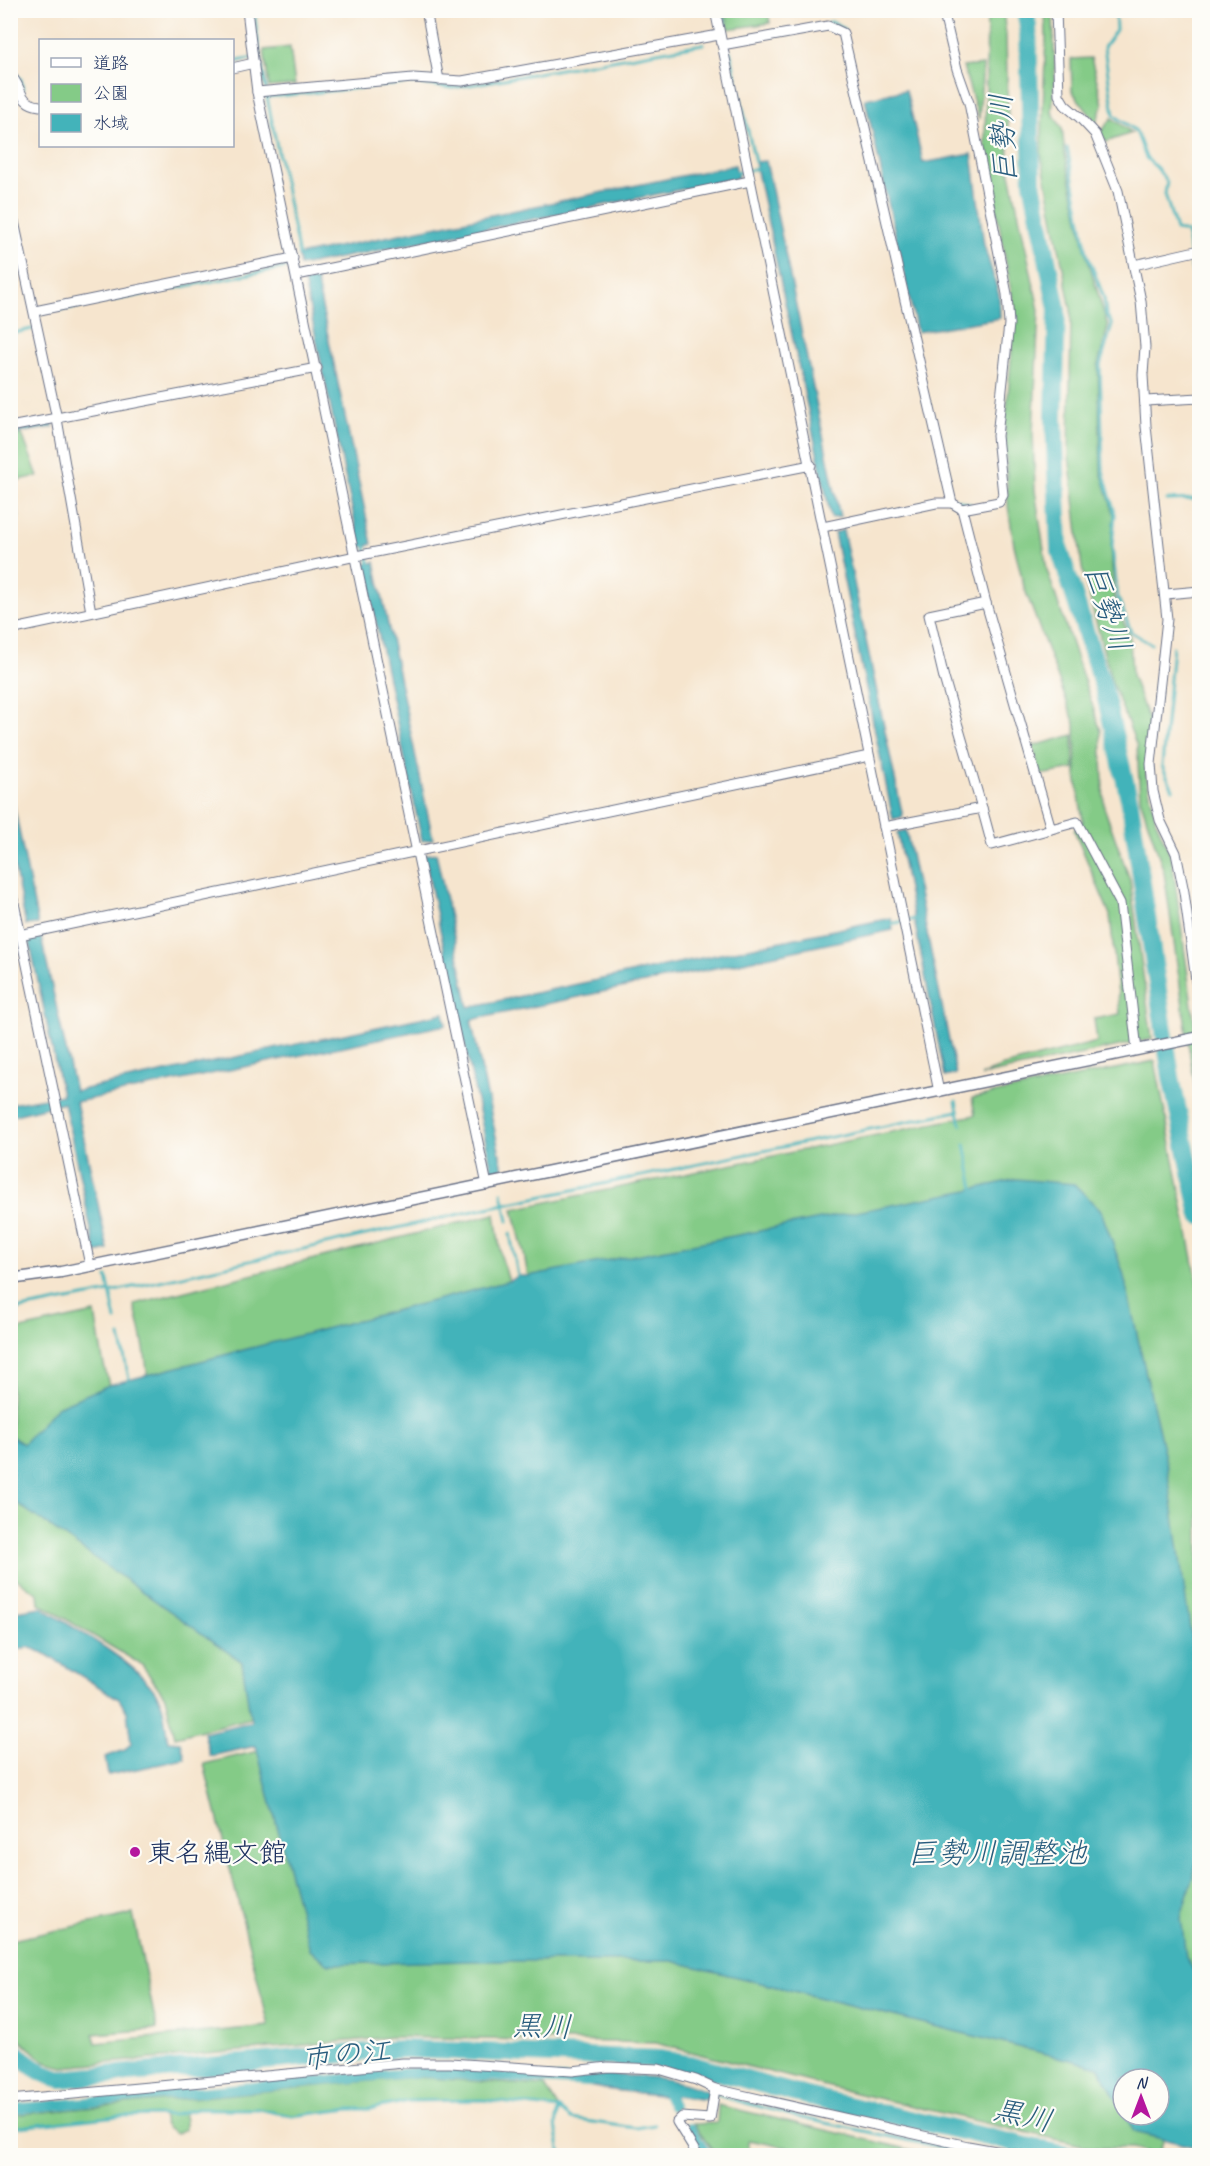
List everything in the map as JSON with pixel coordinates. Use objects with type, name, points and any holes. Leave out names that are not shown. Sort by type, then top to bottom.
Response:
[{"type":"street","points":[[247,10],[254,63],[263,92],[293,258],[305,273],[317,368],[364,554],[425,848],[452,1018],[487,1185]]},
{"type":"street","points":[[426,10],[439,80]]},
{"type":"street","points":[[715,10],[939,1092]]},
{"type":"street","points":[[823,527],[936,503],[952,503],[962,509],[999,502],[1003,495],[997,436],[1010,324],[1007,294],[969,103],[957,69],[944,10]]},
{"type":"street","points":[[1056,10],[1059,96],[1095,135],[1118,191],[1141,301],[1144,336],[1143,375],[1151,476],[1167,619],[1166,646],[1151,764],[1153,791],[1160,820],[1176,852],[1184,892],[1200,1010]]},
{"type":"street","points":[[722,45],[828,26],[843,33],[952,503]]},
{"type":"street","points":[[263,92],[413,78],[462,81],[719,34]]},
{"type":"street","points":[[234,68],[254,63]]},
{"type":"street","points":[[10,75],[17,84],[20,95],[33,105],[39,105]]},
{"type":"street","points":[[305,273],[749,174]]},
{"type":"street","points":[[10,203],[14,241],[34,310],[57,419],[91,612]]},
{"type":"street","points":[[1134,265],[1193,251]]},
{"type":"street","points":[[34,310],[293,258]]},
{"type":"street","points":[[10,427],[317,368]]},
{"type":"street","points":[[1145,401],[1200,398]]},
{"type":"street","points":[[10,630],[364,554],[811,465]]},
{"type":"street","points":[[962,509],[986,603],[1051,829]]},
{"type":"street","points":[[1166,594],[1200,591]]},
{"type":"street","points":[[986,603],[929,615],[944,678],[992,845],[1077,822],[1120,903],[1137,1050]]},
{"type":"street","points":[[10,937],[869,756]]},
{"type":"street","points":[[884,827],[982,808]]},
{"type":"street","points":[[10,884],[30,933],[53,1094],[90,1265]]},
{"type":"street","points":[[10,1279],[487,1185],[1200,1037]]},
{"type":"street","points":[[10,2100],[403,2063],[450,2063],[572,2071],[608,2067],[659,2069],[696,2080],[715,2089],[968,2146],[1025,2156]]},
{"type":"street","points":[[698,2156],[676,2122],[682,2117],[710,2119],[715,2089]]},
{"type":"green space","points":[[1003,10],[1006,35],[1009,168],[1039,310],[1033,433],[1035,490],[1047,570],[1101,731],[1104,807],[1130,880],[1152,1039],[981,1076],[1000,1067],[1097,1042],[1094,1019],[1120,1014],[1110,915],[1074,830],[1083,822],[1076,775],[1075,724],[1024,587],[1008,506],[1005,430],[1015,312],[985,146],[987,11]]},
{"type":"green space","points":[[725,11],[768,11],[770,23],[729,29]]},
{"type":"green space","points":[[1045,11],[1053,11],[1055,74],[1052,112],[1062,128],[1065,154],[1086,253],[1108,327],[1098,364],[1101,472],[1114,515],[1111,545],[1114,599],[1130,638],[1132,675],[1149,722],[1146,774],[1156,821],[1172,859],[1199,1056],[1199,1108],[1164,872],[1140,798],[1137,746],[1112,683],[1082,568],[1069,456],[1071,310],[1041,154]]},
{"type":"green space","points":[[290,47],[295,85],[269,87],[264,50]]},
{"type":"green space","points":[[1091,58],[1103,104],[1096,123],[1072,91],[1071,59]]},
{"type":"green space","points":[[983,65],[979,119],[963,67]]},
{"type":"green space","points":[[1112,118],[1132,133],[1106,142],[1100,133]]},
{"type":"green space","points":[[22,434],[38,476],[14,481],[11,469],[11,437]]},
{"type":"green space","points":[[1073,735],[1074,769],[1040,775],[1033,746]]},
{"type":"green space","points":[[1155,1061],[1199,1290],[1199,1771],[148,1408],[145,1355],[134,1304],[495,1214],[501,1256],[509,1281],[537,1328],[524,1254],[513,1209],[975,1115],[972,1098]]},
{"type":"green space","points":[[95,1313],[109,1385],[129,1418],[242,1662],[251,1718],[175,1737],[165,1697],[142,1665],[39,1603],[38,1594],[11,1575],[10,1473],[23,1444],[11,1436],[11,1331]]},
{"type":"green space","points":[[258,1751],[278,1829],[1199,1772],[1199,2059],[1171,2073],[1171,2067],[1111,2067],[1111,2127],[1135,2127],[1134,2132],[1164,2139],[1158,2155],[1133,2148],[1094,2148],[829,2087],[655,2043],[393,2037],[63,2067],[45,2062],[11,2032],[11,1940],[133,1914],[157,2029],[93,2034],[96,2043],[269,2026],[204,1764]]},
{"type":"green space","points":[[414,2077],[545,2086],[559,2109],[482,2100],[409,2101],[370,2109],[292,2116],[258,2109],[197,2109],[183,2113],[185,2129],[176,2134],[166,2126],[163,2115],[118,2116],[11,2128],[11,2115]]},
{"type":"green space","points":[[718,2105],[933,2155],[823,2155],[749,2140],[749,2155],[716,2155],[693,2124],[717,2123]]},
{"type":"water","points":[[906,90],[923,163],[972,154],[984,245],[999,295],[1000,318],[917,332],[865,99]]},
{"type":"water","points":[[766,161],[840,517],[831,518],[755,162]]},
{"type":"water","points":[[735,165],[738,178],[300,266],[298,255]]},
{"type":"water","points":[[316,279],[372,544],[360,547],[304,281]]},
{"type":"water","points":[[48,423],[53,424],[53,427],[11,434],[11,429],[18,430]]},
{"type":"water","points":[[843,530],[903,817],[893,819],[834,533]]},
{"type":"water","points":[[375,562],[433,839],[422,841],[364,565]]},
{"type":"water","points":[[10,791],[38,924],[26,925],[11,851]]},
{"type":"water","points":[[906,830],[956,1074],[945,1077],[897,833]]},
{"type":"water","points":[[436,853],[469,1007],[891,918],[893,930],[471,1020],[503,1169],[492,1171],[424,855]]},
{"type":"water","points":[[41,937],[75,1091],[444,1013],[446,1025],[76,1102],[108,1250],[96,1253],[64,1103],[11,1116],[10,1104],[62,1095],[29,939]]},
{"type":"water","name":"巨勢川調整池","points":[[1016,1179],[1074,1184],[1101,1211],[1123,1272],[1167,1467],[1199,1692],[1199,1855],[1181,1917],[1186,1958],[1199,1979],[1199,2148],[1134,2132],[1131,2127],[1171,2127],[1171,2067],[1111,2067],[1111,2090],[1099,2067],[672,1961],[329,1964],[310,1950],[256,1746],[210,1756],[204,1733],[251,1722],[242,1662],[11,1499],[11,1436],[23,1444],[57,1407],[109,1385],[509,1281],[518,1276],[528,1276]]},
{"type":"water","points":[[41,1607],[109,1650],[143,1677],[155,1691],[162,1705],[168,1741],[181,1742],[185,1759],[108,1775],[105,1757],[125,1750],[131,1743],[127,1712],[119,1699],[44,1653],[28,1647],[11,1651],[11,1612]]},
{"type":"water","points":[[607,2075],[660,2078],[711,2093],[709,2100],[627,2092],[578,2084],[577,2078]]},
{"type":"waterway","points":[[254,10],[260,56]]},
{"type":"waterway","points":[[722,10],[725,25]]},
{"type":"waterway","name":"巨勢川","points":[[1025,10],[1028,26],[1032,182],[1057,309],[1054,417],[1059,548],[1104,690],[1130,803],[1171,1077],[1200,1216]]},
{"type":"waterway","points":[[1115,10],[1116,30],[1104,47],[1114,115],[1136,131],[1146,158],[1167,182],[1165,194],[1176,230],[1187,232],[1191,265],[1200,305]]},
{"type":"waterway","points":[[828,23],[832,22],[844,29]]},
{"type":"waterway","points":[[267,96],[412,83],[453,88],[703,44]]},
{"type":"waterway","points":[[730,51],[755,162]]},
{"type":"waterway","points":[[234,62],[260,57],[266,89]]},
{"type":"waterway","points":[[10,69],[21,79],[23,89]]},
{"type":"waterway","points":[[267,97],[299,256]]},
{"type":"waterway","points":[[1067,148],[1087,253],[1104,298],[1106,314],[1112,325],[1100,365],[1103,471],[1115,514],[1112,546],[1118,598],[1131,632],[1151,644]]},
{"type":"waterway","points":[[734,173],[760,168]]},
{"type":"waterway","points":[[60,310],[288,267]]},
{"type":"waterway","points":[[10,334],[32,329]]},
{"type":"waterway","points":[[10,484],[18,517]]},
{"type":"waterway","points":[[954,499],[970,504]]},
{"type":"waterway","points":[[1167,500],[1200,499]]},
{"type":"waterway","points":[[365,543],[370,566]]},
{"type":"waterway","points":[[1173,647],[1162,766],[1173,789]]},
{"type":"waterway","points":[[890,924],[916,919]]},
{"type":"waterway","points":[[10,1311],[110,1292],[505,1204],[958,1111],[956,1101]]},
{"type":"waterway","points":[[958,1111],[961,1125]]},
{"type":"waterway","points":[[965,1144],[974,1189]]},
{"type":"waterway","points":[[502,1193],[508,1221]]},
{"type":"waterway","points":[[510,1234],[518,1276]]},
{"type":"waterway","points":[[107,1277],[116,1320]]},
{"type":"waterway","points":[[120,1336],[129,1379]]},
{"type":"waterway","name":"黒川","points":[[10,2047],[40,2071],[62,2079],[401,2049],[661,2059],[689,2064],[794,2093],[1071,2156]]},
{"type":"waterway","name":"市の江","points":[[10,2109],[417,2072],[590,2082]]},
{"type":"waterway","name":"市の江","points":[[660,2087],[664,2087],[673,2106]]},
{"type":"waterway","points":[[716,2095],[802,2118],[983,2156]]},
{"type":"waterway","points":[[10,2128],[118,2116],[173,2115],[197,2109],[258,2109],[292,2116],[370,2109],[409,2101],[482,2100],[559,2109],[571,2119],[636,2128],[654,2125]]},
{"type":"waterway","points":[[559,2109],[556,2125],[561,2156]]},
{"type":"waterway","name":"市の江","points":[[689,2128],[708,2156]]},
{"type":"place","name":"東名縄文館","points":[[135,1852]]}]
